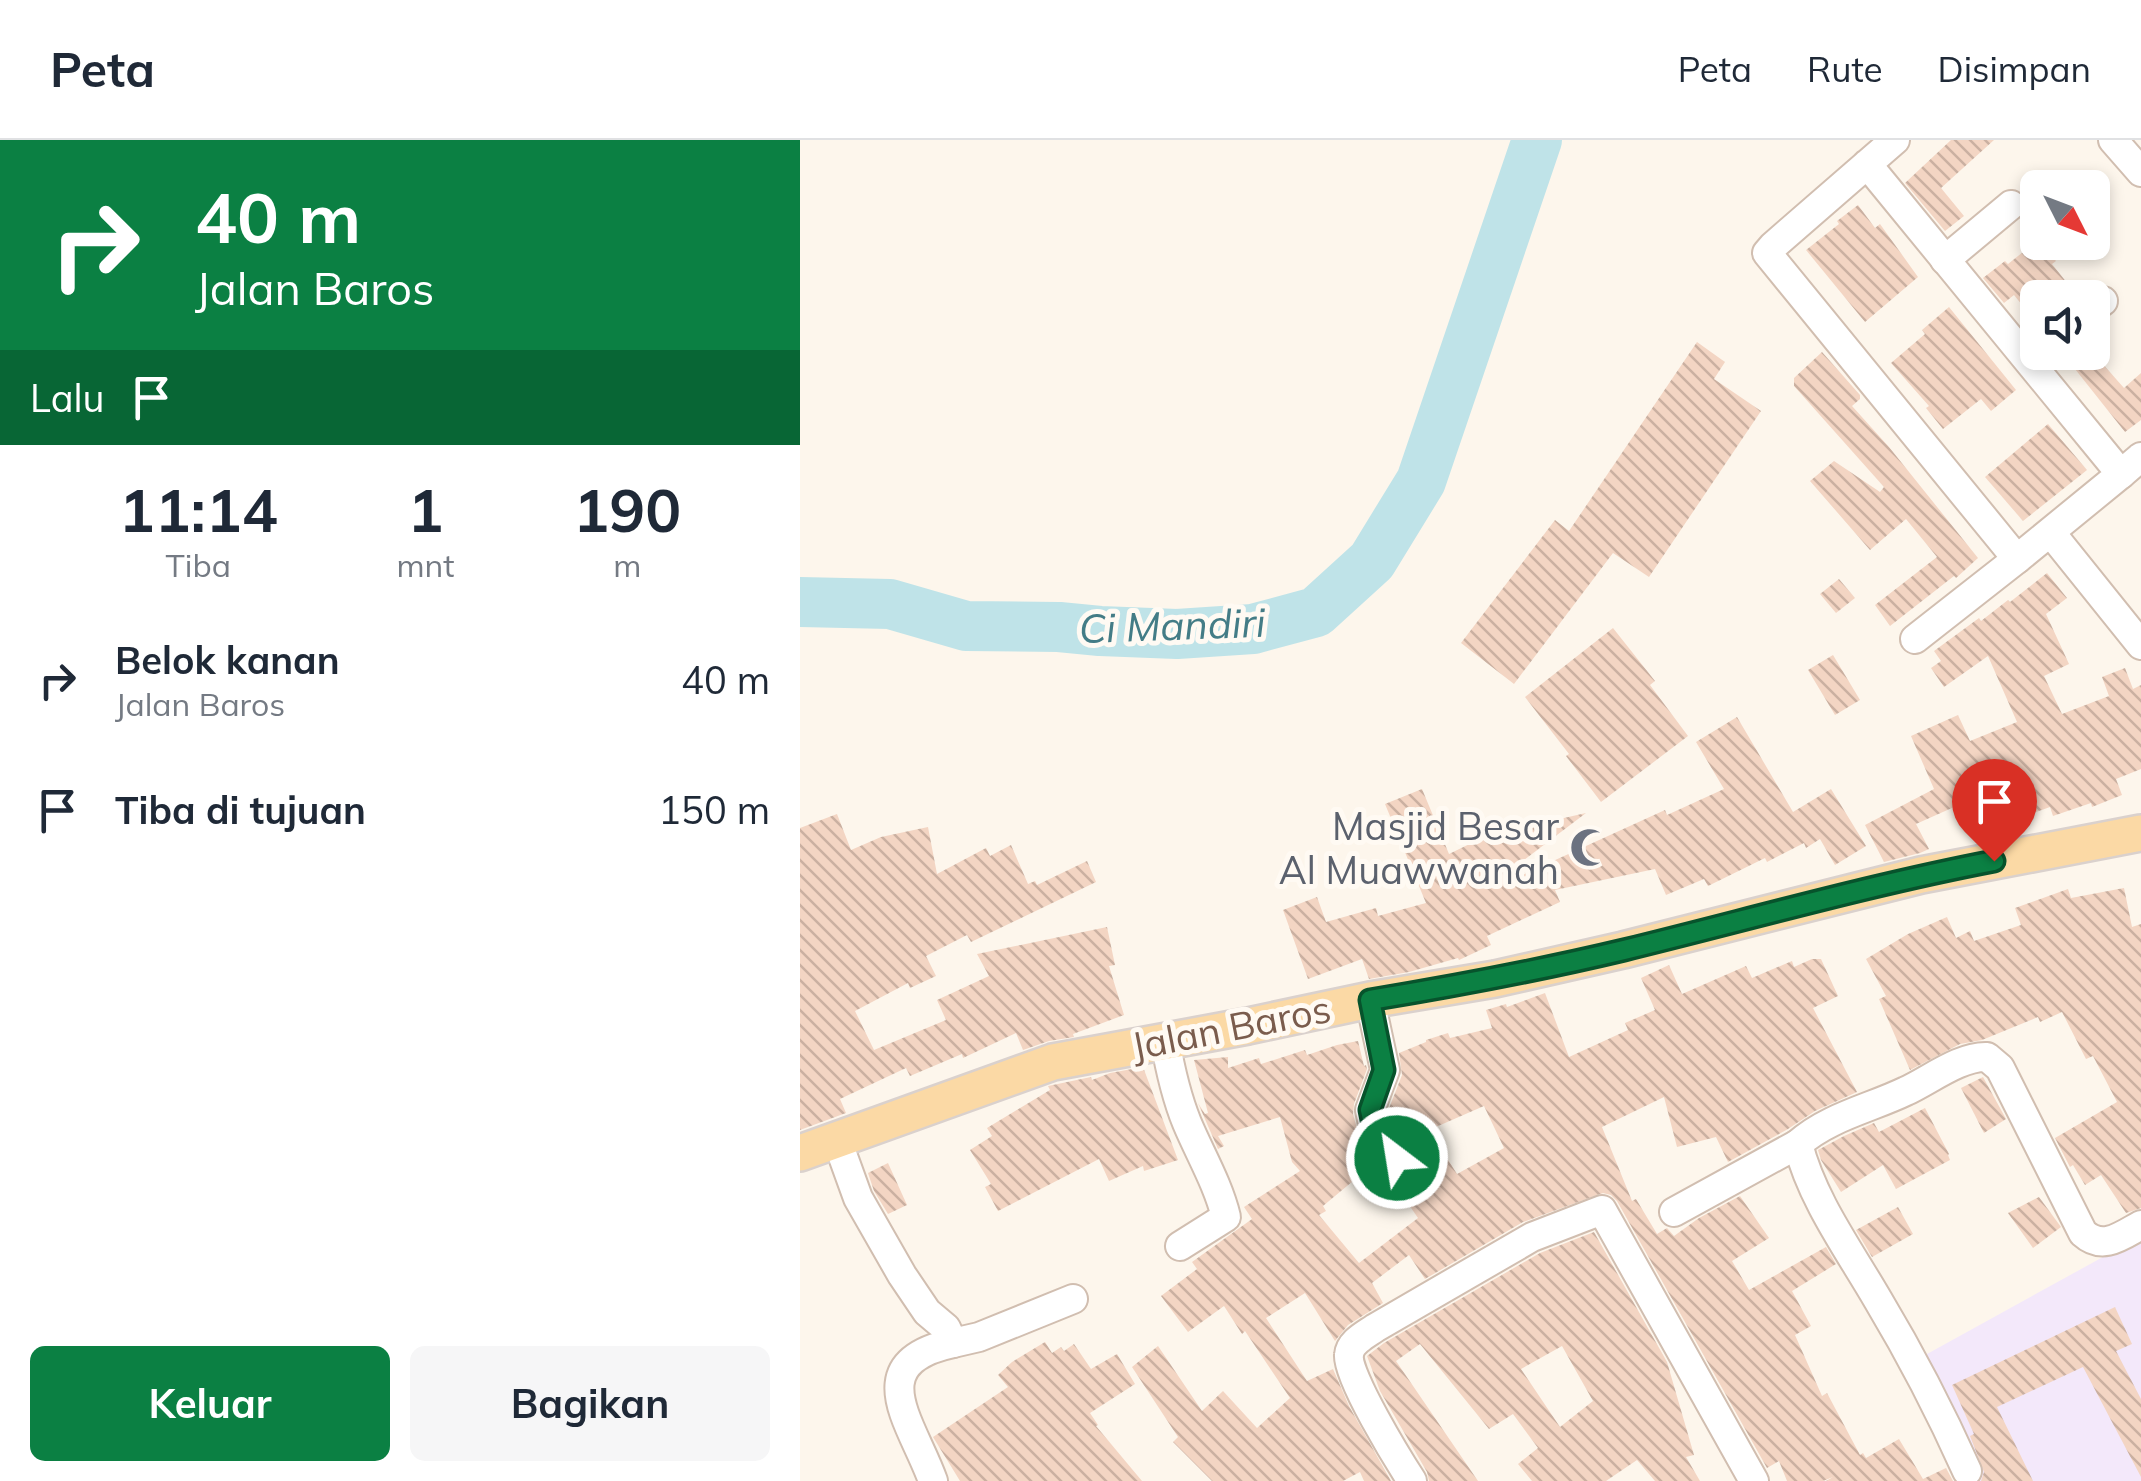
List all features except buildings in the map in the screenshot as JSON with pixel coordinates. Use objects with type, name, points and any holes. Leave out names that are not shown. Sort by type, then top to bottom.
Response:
[{"type":"main road","name":"Jalan Baros","points":[[800,1153],[1053,1062],[1370,1000],[1495,980],[1921,874],[2141,833]]},
{"type":"street","points":[[1896,140],[1773,246],[1768,256],[2017,560]]},
{"type":"street","points":[[2113,140],[2141,172]]},
{"type":"street","points":[[1866,164],[1944,260],[2020,341]]},
{"type":"street","points":[[1944,260],[2011,206]]},
{"type":"street","points":[[1916,639],[2131,466],[2046,370]]},
{"type":"street","points":[[2051,533],[2141,645]]},
{"type":"street","points":[[1370,1000],[1384,1070],[1370,1110],[1374,1129],[1397,1158]]},
{"type":"street","points":[[1164,1040],[1172,1082],[1226,1217],[1180,1246]]},
{"type":"street","points":[[1674,1212],[1832,1122],[1972,1059],[1987,1057],[2000,1068],[2083,1233],[2092,1241],[2104,1243],[2141,1225]]},
{"type":"street","points":[[836,1140],[858,1198],[927,1312],[946,1328],[953,1343]]},
{"type":"street","points":[[1798,1144],[1817,1197],[1886,1313],[1967,1471]]},
{"type":"street","points":[[1412,1481],[1357,1382],[1348,1359],[1351,1347],[1389,1320],[1532,1236],[1602,1210],[1754,1481]]},
{"type":"street","points":[[934,1481],[904,1413],[898,1384],[905,1368],[917,1355],[979,1336],[1073,1299]]},
{"type":"shaded area","points":[[2141,1236],[2141,1481],[1978,1481],[1918,1359]]},
{"type":"waterway","name":"Ci Mandiri","points":[[800,602],[890,604],[966,626],[1177,634],[1253,629],[1316,612],[1372,561],[1421,481],[1537,140]]},
{"type":"place","name":"Masjid Besar Al Muawwanah","points":[[1589,848]]},
{"type":"route","points":[[1397,1158],[1374,1129],[1370,1110],[1384,1070],[1370,1000],[1495,980],[1921,874],[1994,861]]}]
